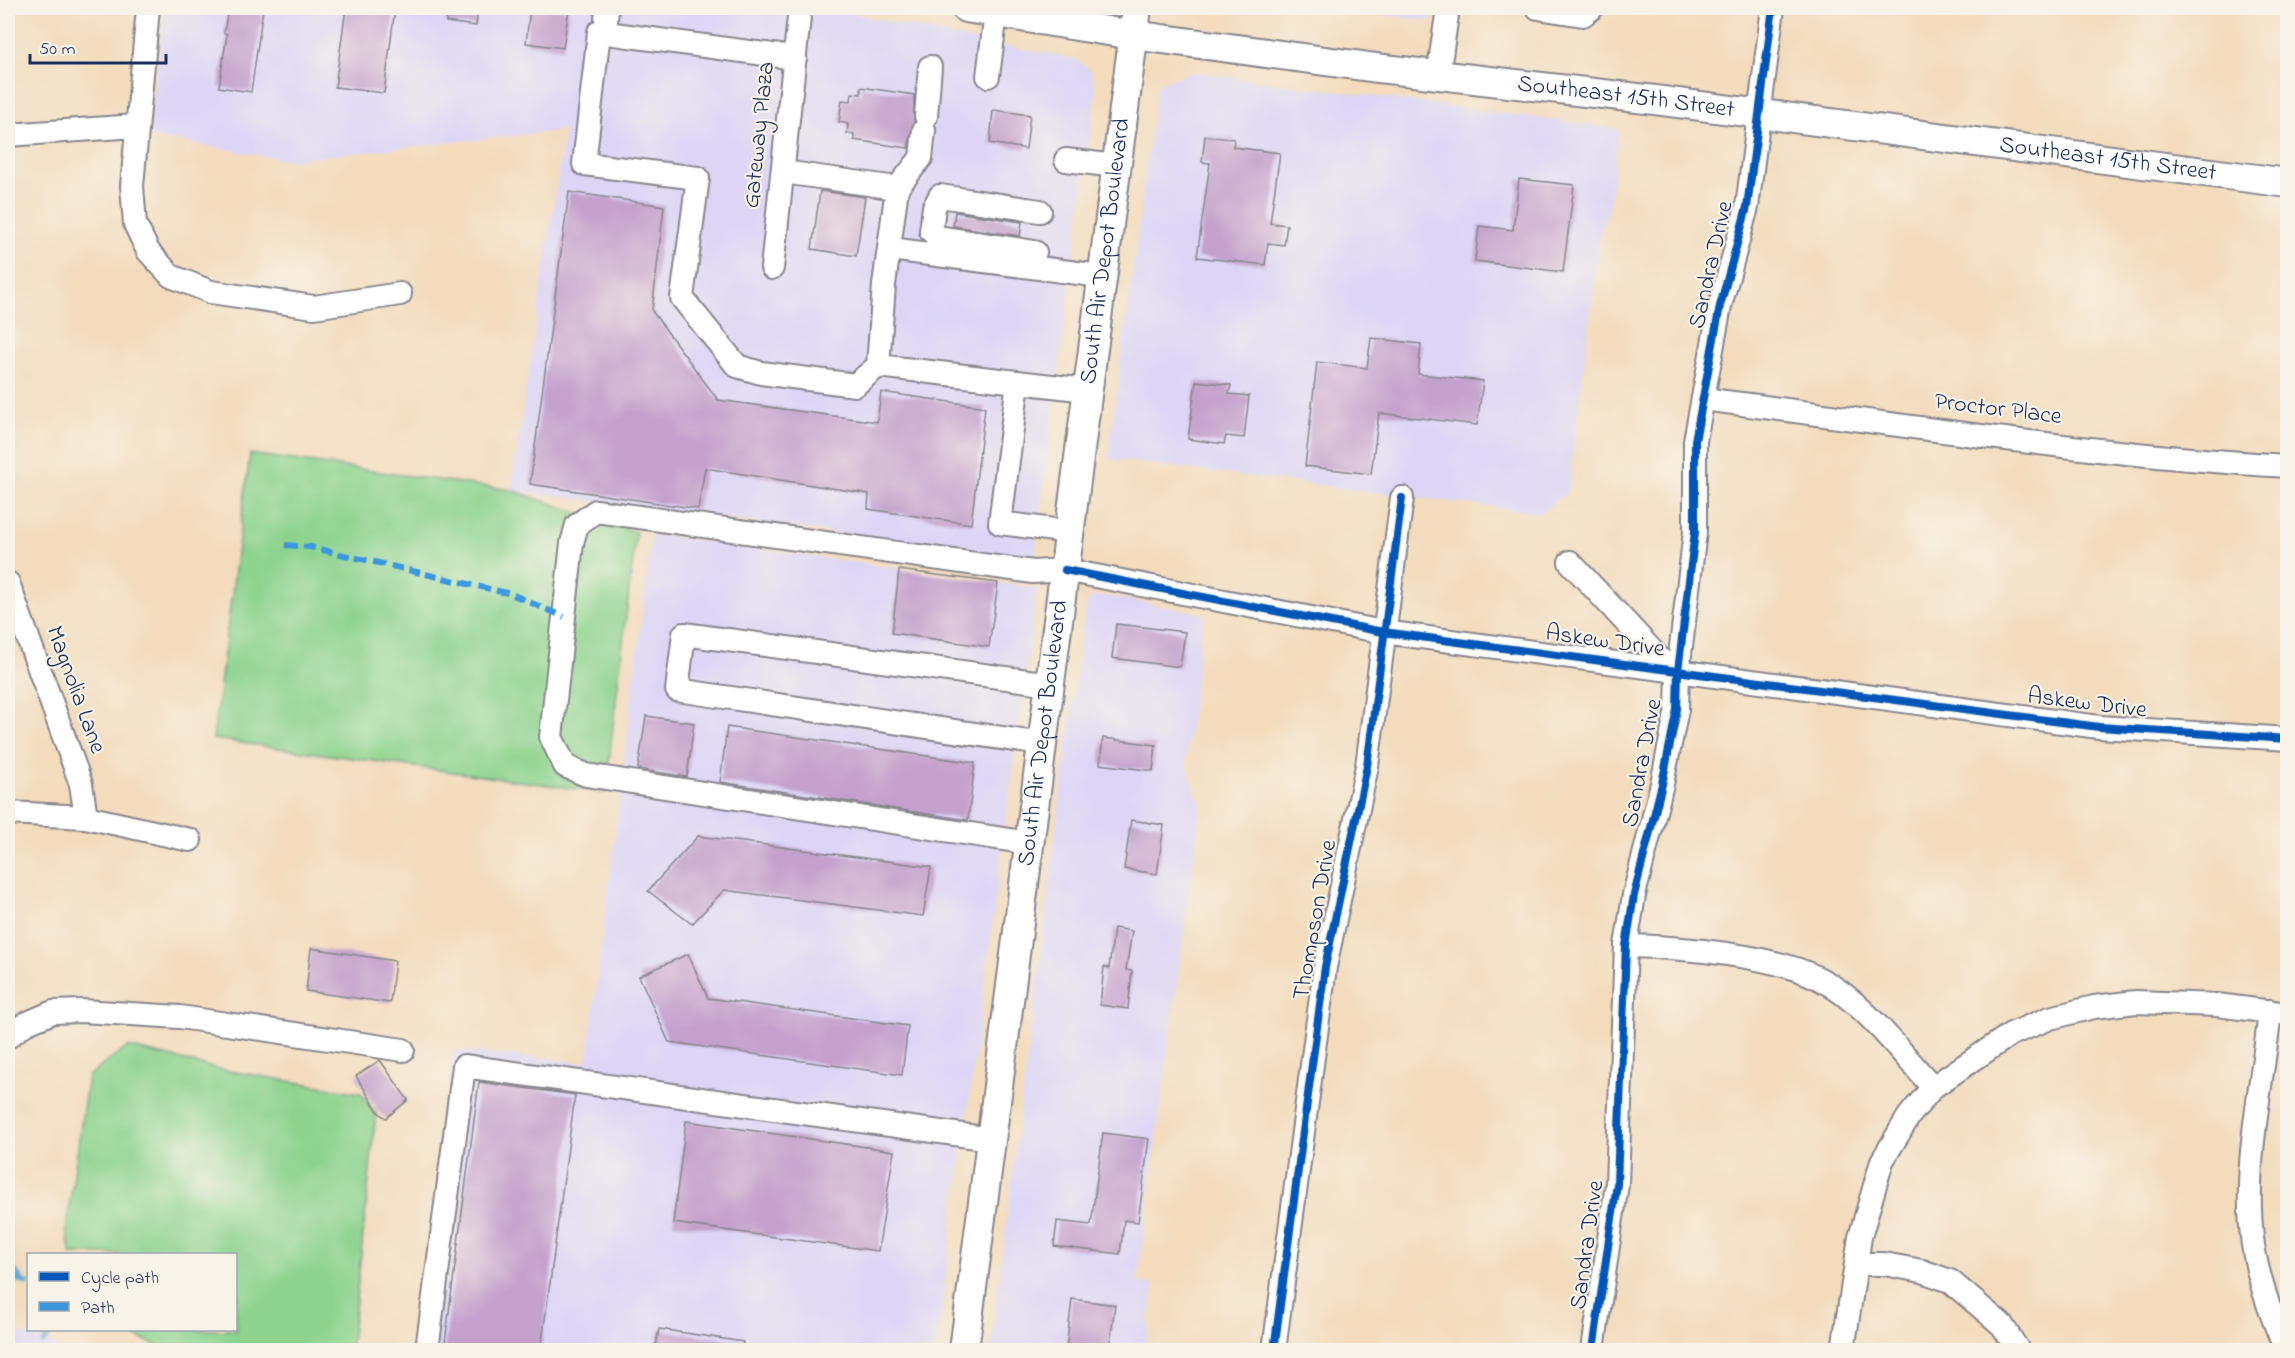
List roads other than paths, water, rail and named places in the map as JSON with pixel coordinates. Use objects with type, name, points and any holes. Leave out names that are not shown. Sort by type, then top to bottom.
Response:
[{"type":"main road","name":"Southeast 15th Street","points":[[966,8],[996,13],[1135,21],[1438,76],[1655,100],[1759,116],[2288,183]]},
{"type":"main road","name":"South Air Depot Boulevard","points":[[964,1350],[1135,21]]},
{"type":"street","points":[[148,8],[132,186],[135,224],[148,251],[171,276],[211,292],[314,307],[400,294]]},
{"type":"street","points":[[605,33],[607,8]]},
{"type":"street","name":"Gateway Plaza","points":[[772,268],[800,8]]},
{"type":"street","points":[[1438,76],[1448,8]]},
{"type":"street","points":[[1538,8],[1587,11]]},
{"type":"street","name":"Sandra Drive","points":[[1593,1350],[1617,1184],[1626,946],[1634,895],[1662,784],[1677,709],[1674,671],[1695,532],[1695,441],[1720,306],[1747,207],[1773,8]]},
{"type":"street","points":[[988,76],[996,13]]},
{"type":"street","points":[[795,58],[599,32],[584,164],[698,178],[682,298],[737,366],[760,373],[855,385],[878,366],[1087,390]]},
{"type":"street","points":[[878,366],[884,285],[897,188],[921,158],[930,67]]},
{"type":"street","points":[[8,135],[136,126]]},
{"type":"street","points":[[1066,160],[1116,166]]},
{"type":"street","points":[[783,172],[897,188]]},
{"type":"street","points":[[1035,252],[938,237],[932,231],[934,207],[940,196],[1040,211]]},
{"type":"street","points":[[890,249],[1101,276]]},
{"type":"street","points":[[1018,382],[1000,523],[1069,532]]},
{"type":"street","name":"Proctor Place","points":[[1703,399],[2175,459],[2288,466]]},
{"type":"street","name":"Thompson Drive","points":[[1274,1350],[1325,967],[1367,766],[1402,498]]},
{"type":"street","name":"Askew Drive","points":[[1029,843],[586,775],[565,766],[551,737],[572,543],[576,525],[596,511],[1033,572],[1065,570],[1383,632],[2099,727],[2288,739]]},
{"type":"street","points":[[1570,562],[1674,671]]},
{"type":"street","name":"Magnolia Lane","points":[[8,583],[81,784],[86,817]]},
{"type":"street","points":[[1042,744],[677,690],[684,634],[1050,684]]},
{"type":"street","points":[[8,813],[86,817],[190,840]]},
{"type":"street","points":[[1626,946],[1661,946],[1753,959],[1789,966],[1821,979],[1854,1003],[1933,1087]]},
{"type":"street","points":[[1843,1350],[1860,1237],[1882,1161],[1910,1116],[1933,1087],[2011,1034],[2050,1018],[2094,1007],[2136,1002],[2217,1005],[2279,1013],[2252,1164],[2250,1210],[2253,1247],[2286,1349]]},
{"type":"street","points":[[8,1037],[25,1024],[52,1012],[82,1011],[180,1017],[403,1050]]},
{"type":"street","points":[[427,1350],[464,1066],[991,1139]]},
{"type":"street","points":[[1856,1264],[1884,1264],[1922,1271],[1950,1281],[2002,1325],[2018,1350]]},
{"type":"waterway","points":[[8,1222],[12,1266],[22,1280]]},
{"type":"waterway","points":[[8,1278],[27,1283]]},
{"type":"waterway","points":[[43,1343],[52,1331]]}]
